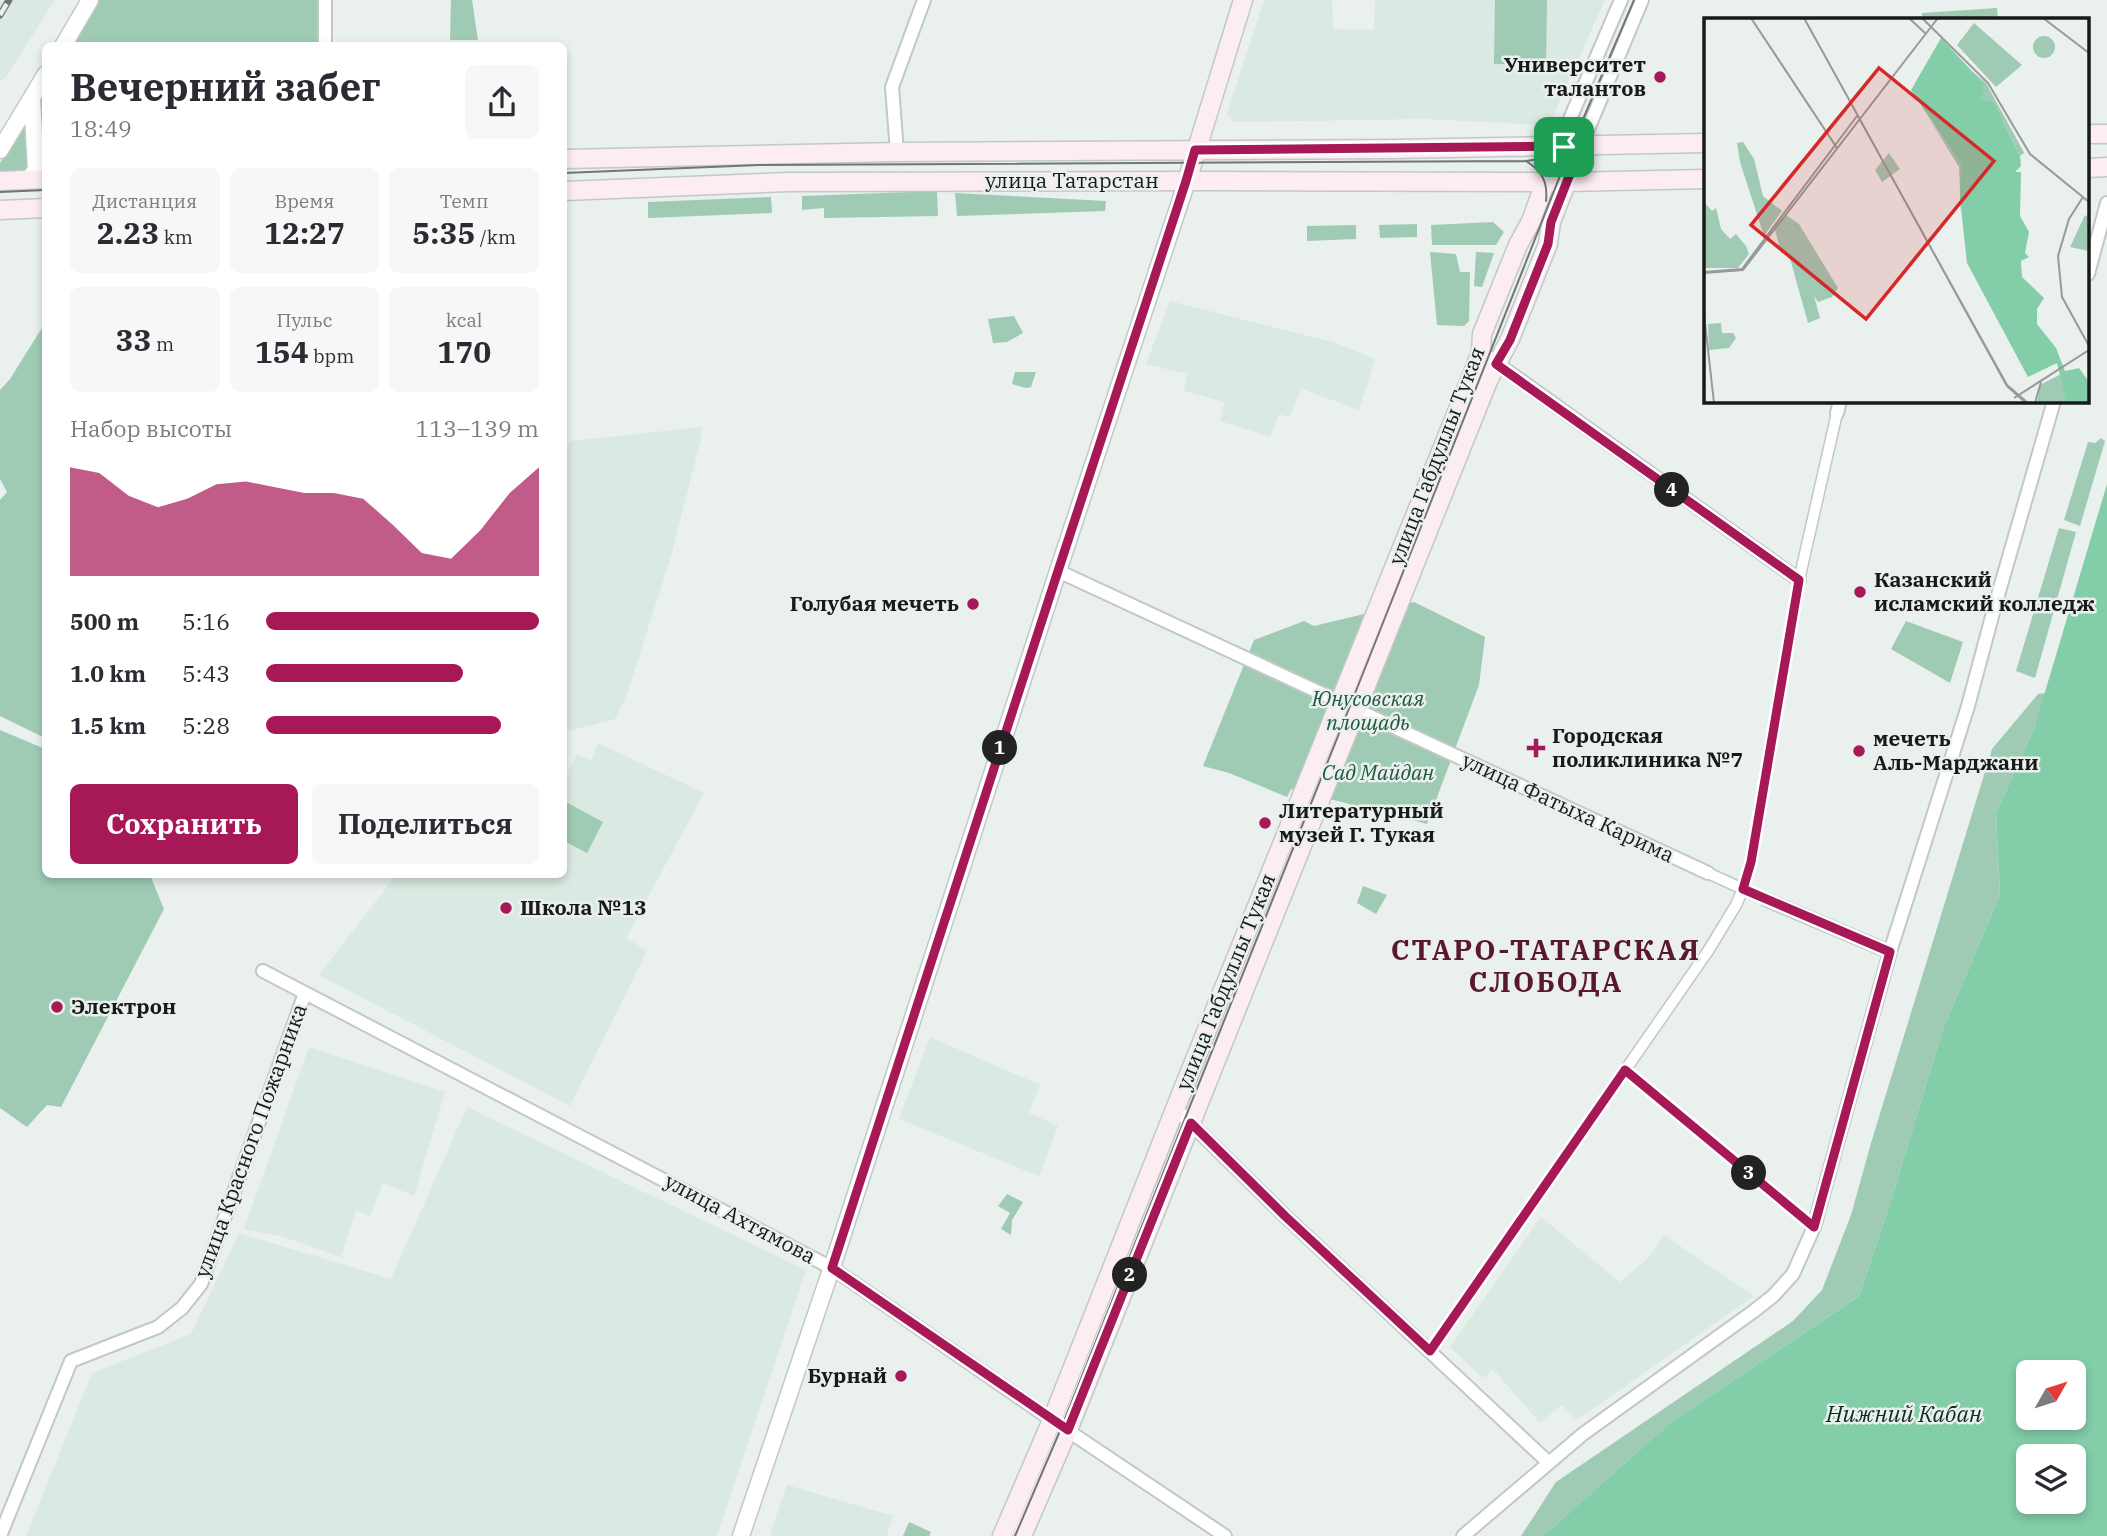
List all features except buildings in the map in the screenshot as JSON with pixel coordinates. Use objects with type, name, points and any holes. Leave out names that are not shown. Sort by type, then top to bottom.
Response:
[{"type":"main road","points":[[1186,181],[1244,0]]},
{"type":"main road","name":"улица Татарстан","points":[[567,159],[897,152],[1558,147],[1704,143]]},
{"type":"main road","name":"улица Габдуллы Тукая","points":[[1002,1536],[1052,1420],[1175,1108],[1496,364],[1510,340],[1548,244],[1551,222],[1581,146]]},
{"type":"main road","name":"улица Габдуллы Тукая","points":[[1022,1536],[1068,1430],[1191,1123],[1481,352],[1482,334],[1558,147]]},
{"type":"main road","name":"улица Татарстан","points":[[567,191],[788,182],[1567,182],[1704,179]]},
{"type":"main road","points":[[0,181],[37,180]]},
{"type":"main road","points":[[0,198],[37,180]]},
{"type":"main road","points":[[0,210],[42,208]]},
{"type":"street","points":[[65,42],[90,0]]},
{"type":"street","points":[[325,0],[325,42]]},
{"type":"street","points":[[897,152],[892,87],[924,0]]},
{"type":"street","name":"улица Габдуллы Тукая","points":[[1558,147],[1621,0]]},
{"type":"street","name":"улица Габдуллы Тукая","points":[[1581,146],[1642,0]]},
{"type":"street","points":[[0,150],[42,81]]},
{"type":"street","points":[[32,97],[37,180]]},
{"type":"street","points":[[741,1536],[832,1268],[1186,181]]},
{"type":"street","points":[[2090,267],[2107,204]]},
{"type":"street","points":[[1481,352],[1799,580]]},
{"type":"street","points":[[1463,1536],[1583,1434],[1773,1296],[1793,1274],[1814,1227],[1890,952],[1968,706],[2054,402]]},
{"type":"street","points":[[1430,1351],[1708,951],[1743,889],[1751,862],[1799,580],[1839,407]]},
{"type":"street","name":"улица Фатыха Карима","points":[[1058,571],[1708,873],[1890,952]]},
{"type":"street","name":"улица Ахтямова","points":[[263,971],[832,1268],[1224,1536]]},
{"type":"street","name":"улица Красного Пожарника","points":[[0,1535],[71,1361],[159,1327],[182,1308],[201,1284],[305,993]]},
{"type":"street","points":[[1625,1070],[1814,1227]]},
{"type":"street","points":[[1175,1108],[1285,1216],[1549,1463]]},
{"type":"shaded area","points":[[0,0],[55,0],[6,77],[0,81]]},
{"type":"shaded area","points":[[1264,0],[1332,0],[1333,29],[1374,30],[1375,0],[1605,0],[1549,125],[1424,119],[1234,122],[1227,114]]},
{"type":"shaded area","points":[[1170,301],[1333,342],[1375,359],[1359,410],[1302,389],[1289,417],[1279,414],[1270,437],[1220,421],[1225,402],[1184,391],[1187,374],[1146,364]]},
{"type":"shaded area","points":[[702,427],[671,556],[627,694],[615,719],[567,731],[567,445],[572,441]]},
{"type":"shaded area","name":"Школа №13","points":[[598,743],[704,793],[626,938],[647,951],[570,1106],[319,975],[394,878],[567,878],[567,773],[577,754],[591,760]]},
{"type":"shaded area","points":[[930,1037],[1040,1085],[1029,1113],[1058,1126],[1039,1176],[899,1119]]},
{"type":"shaded area","points":[[309,1047],[445,1092],[414,1196],[383,1183],[370,1216],[356,1210],[341,1257],[284,1237],[244,1229]]},
{"type":"shaded area","points":[[467,1107],[806,1270],[717,1536],[26,1536],[92,1373],[191,1334],[239,1233],[391,1279]]},
{"type":"shaded area","points":[[1541,1217],[1620,1282],[1648,1258],[1664,1235],[1754,1296],[1577,1420],[1562,1405],[1540,1423],[1493,1369],[1483,1378],[1450,1347]]},
{"type":"shaded area","points":[[787,1485],[893,1516],[887,1536],[773,1536],[770,1534]]},
{"type":"green space","points":[[97,0],[317,0],[317,42],[72,42]]},
{"type":"green space","points":[[451,0],[472,0],[478,40],[450,40]]},
{"type":"green space","points":[[1495,0],[1547,0],[1546,65],[1494,64]]},
{"type":"green space","points":[[1997,8],[1998,18],[1922,18],[1922,13]]},
{"type":"green space","points":[[42,92],[42,170],[0,172],[0,163]]},
{"type":"green space","points":[[937,191],[938,216],[824,218],[824,208],[802,210],[802,196]]},
{"type":"green space","points":[[955,193],[1106,201],[1105,211],[957,216]]},
{"type":"green space","points":[[771,197],[772,213],[648,218],[648,202]]},
{"type":"green space","points":[[1493,222],[1504,232],[1496,245],[1432,245],[1431,225]]},
{"type":"green space","points":[[1417,224],[1417,237],[1380,238],[1379,225]]},
{"type":"green space","points":[[1356,225],[1356,239],[1307,241],[1307,226]]},
{"type":"green space","points":[[1430,252],[1456,254],[1460,272],[1470,272],[1469,321],[1464,326],[1437,325]]},
{"type":"green space","points":[[1476,252],[1494,253],[1482,287],[1474,286]]},
{"type":"green space","points":[[1014,316],[1023,333],[1007,342],[993,343],[988,319]]},
{"type":"green space","points":[[42,328],[42,737],[0,716],[0,500],[7,492],[0,479],[0,390],[10,379]]},
{"type":"green space","points":[[1015,372],[1036,372],[1031,387],[1012,384]]},
{"type":"green space","points":[[2101,438],[2105,441],[2080,526],[2064,520],[2088,442],[2095,443]]},
{"type":"green space","points":[[2059,528],[2076,532],[2035,678],[2016,671]]},
{"type":"green space","name":"Юнусовская площадь","points":[[1414,602],[1485,637],[1479,685],[1427,824],[1291,789],[1287,797],[1229,773],[1203,766],[1254,640],[1304,621],[1314,626]]},
{"type":"green space","points":[[1906,621],[1963,642],[1950,683],[1891,649]]},
{"type":"green space","points":[[2046,693],[2034,729],[1996,813],[2000,895],[1943,1029],[1859,1296],[1670,1423],[1543,1536],[1521,1536],[1556,1482],[1793,1321],[1822,1290],[1851,1215],[1992,749],[2038,694]]},
{"type":"green space","name":"Электрон","points":[[0,730],[42,748],[42,878],[151,878],[164,909],[61,1107],[47,1105],[27,1127],[0,1108]]},
{"type":"green space","points":[[567,803],[603,822],[587,853],[567,843]]},
{"type":"green space","points":[[1363,886],[1387,895],[1376,914],[1357,903]]},
{"type":"green space","points":[[1007,1194],[1023,1202],[1012,1220],[1011,1235],[1001,1229],[1010,1213],[998,1206]]},
{"type":"green space","points":[[909,1522],[931,1532],[929,1536],[903,1536]]},
{"type":"water","name":"Нижний Кабан","points":[[2107,484],[2107,1536],[1543,1536],[1670,1423],[1859,1296],[1943,1029],[2000,895],[1996,813],[2034,729]]},
{"type":"tram line","points":[[1015,1536],[1062,1426],[1575,138],[1634,0]]},
{"type":"tram line","points":[[567,173],[759,165],[1526,161],[1557,151],[1569,133]]},
{"type":"tram line","points":[[1526,161],[1543,178],[1546,201]]},
{"type":"tram line","points":[[0,192],[42,190]]},
{"type":"railway","points":[[0,15],[9,0]]},
{"type":"place","name":"Университет талантов","points":[[1660,77]]},
{"type":"place","name":"Казанский исламский колледж","points":[[1860,592]]},
{"type":"place","name":"Голубая мечеть","points":[[973,604]]},
{"type":"place","name":"Городская поликлиника №7","points":[[1536,748]]},
{"type":"place","name":"мечеть Аль-Марджани","points":[[1859,751]]},
{"type":"place","name":"Литературный музей Г. Тукая","points":[[1265,823]]},
{"type":"place","name":"Школа №13","points":[[506,908]]},
{"type":"place","name":"Электрон","points":[[57,1007]]},
{"type":"place","name":"Бурнай","points":[[901,1376]]},
{"type":"district","name":"СТАРО-ТАТАРСКАЯ СЛОБОДА","points":[[1546,966]]},
{"type":"route","points":[[1581,146],[1551,222],[1548,244],[1510,340],[1496,364],[1799,580],[1751,862],[1743,889],[1890,952],[1814,1227],[1625,1070],[1430,1351],[1285,1216],[1191,1123],[1068,1430],[832,1268],[1195,150],[1564,147],[1581,146]]},
{"type":"park label","name":"Сад Майдан","points":[[1378,773]]}]
